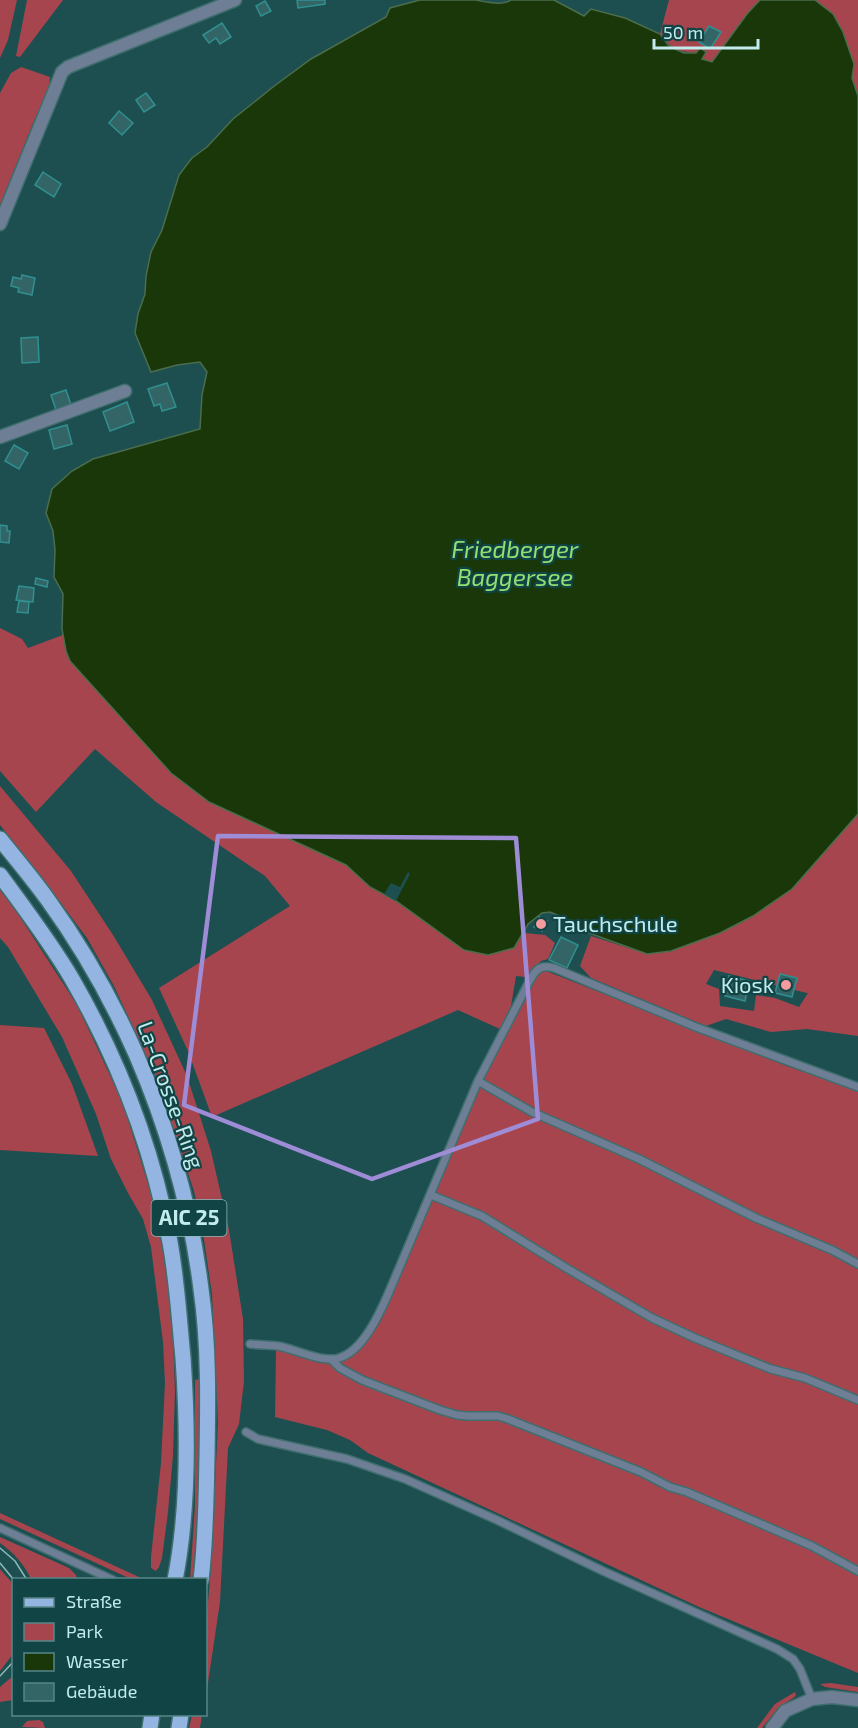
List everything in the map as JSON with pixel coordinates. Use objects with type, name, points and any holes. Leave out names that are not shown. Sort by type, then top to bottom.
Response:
[{"type":"main road","name":"La-Crosse-Ring","points":[[0,839],[70,932],[115,1012],[149,1086],[167,1135],[178,1175],[190,1223],[201,1289],[206,1344],[207,1485],[201,1578]]},
{"type":"main road","name":"La-Crosse-Ring","points":[[0,875],[72,978],[110,1052],[138,1125],[163,1208],[180,1313],[186,1406],[186,1466],[176,1578]]},
{"type":"street","points":[[0,224],[62,72],[68,67],[235,0]]},
{"type":"street","points":[[0,437],[126,391]]},
{"type":"street","points":[[772,1728],[785,1712],[812,1699],[832,1697],[858,1700]]},
{"type":"lane","points":[[250,1344],[278,1346],[315,1357],[331,1359],[339,1358],[356,1346],[369,1331],[378,1316],[431,1195],[478,1081],[530,980],[541,966],[547,965],[707,1031],[858,1087]]},
{"type":"lane","points":[[478,1081],[532,1112],[639,1159],[756,1218],[832,1250],[858,1264]]},
{"type":"lane","points":[[431,1195],[482,1216],[652,1318],[746,1359],[805,1378],[858,1400]]},
{"type":"lane","points":[[331,1359],[340,1368],[362,1380],[440,1410],[457,1415],[498,1416],[579,1447],[812,1546],[858,1571]]},
{"type":"lane","points":[[246,1432],[258,1439],[347,1459],[405,1479],[777,1649],[793,1659],[800,1669],[812,1699]]},
{"type":"lane","points":[[0,1528],[109,1578]]},
{"type":"highlighted area","points":[[218,836],[516,838],[538,1119],[372,1179],[184,1105]]},
{"type":"green space","points":[[0,0],[17,0],[8,40],[0,58]]},
{"type":"green space","points":[[27,0],[63,0],[20,57],[16,56]]},
{"type":"green space","points":[[669,0],[760,0],[712,62],[701,59],[699,48],[696,53],[685,52],[671,46],[660,34]]},
{"type":"green space","points":[[815,0],[858,0],[858,96],[852,78],[854,64],[843,32],[833,14]]},
{"type":"green space","points":[[21,67],[50,77],[49,90],[0,205],[0,93],[11,73]]},
{"type":"green space","points":[[0,628],[22,639],[28,648],[63,635],[70,661],[171,773],[209,802],[346,865],[370,887],[396,901],[464,950],[488,955],[514,948],[524,933],[545,935],[555,943],[548,959],[541,961],[525,977],[516,976],[511,1006],[500,1029],[458,1010],[212,1117],[188,1051],[159,988],[290,906],[265,876],[156,802],[95,749],[36,812],[0,771]]},
{"type":"green space","points":[[0,786],[71,871],[152,1000],[187,1076],[211,1151],[229,1230],[243,1319],[244,1381],[239,1424],[228,1448],[220,1602],[207,1689],[207,1615],[218,1423],[212,1294],[194,1191],[156,1077],[114,986],[87,938],[0,825]]},
{"type":"green space","points":[[858,814],[858,1036],[807,1029],[771,1032],[726,1019],[706,1026],[591,978],[580,966],[591,936],[647,954],[671,951],[720,933],[753,916],[792,889]],"holes":[[[714,970],[808,993],[799,1007],[775,998],[756,995],[754,1011],[720,1006],[719,989],[706,984]]]},
{"type":"green space","points":[[0,890],[77,1005],[122,1101],[150,1190],[161,1239],[168,1287],[175,1391],[168,1512],[162,1558],[156,1571],[151,1568],[151,1557],[161,1463],[165,1383],[163,1342],[151,1247],[143,1219],[111,1159],[96,1114],[62,1037],[8,947],[0,938]]},
{"type":"green space","points":[[541,969],[787,1066],[858,1090],[858,1673],[699,1607],[368,1453],[350,1440],[327,1430],[275,1417],[276,1350],[326,1363],[336,1363],[355,1352],[380,1322],[481,1084]]},
{"type":"green space","points":[[0,1025],[44,1028],[72,1084],[98,1156],[0,1150]]},
{"type":"green space","points":[[200,1379],[200,1454],[194,1578],[190,1578],[195,1505],[195,1380]]},
{"type":"green space","points":[[0,1513],[141,1578],[129,1578],[0,1519]]},
{"type":"green space","points":[[0,1537],[69,1568],[77,1578],[30,1578],[18,1559],[0,1543]]},
{"type":"green space","points":[[0,1569],[12,1583],[12,1655],[0,1671]]},
{"type":"green space","points":[[12,1677],[12,1700],[0,1702],[0,1687]]},
{"type":"green space","points":[[831,1683],[858,1687],[858,1692],[825,1687],[820,1684]]},
{"type":"green space","points":[[795,1692],[796,1696],[778,1708],[762,1728],[757,1728],[775,1704]]},
{"type":"green space","points":[[192,1716],[202,1716],[200,1728],[189,1728]]},
{"type":"green space","points":[[27,1721],[43,1722],[45,1728],[22,1727]]},
{"type":"water","name":"Friedberger Baggersee","points":[[420,0],[476,0],[499,3],[511,0],[554,0],[584,16],[591,9],[625,18],[660,34],[668,45],[684,53],[696,53],[700,48],[706,52],[702,59],[712,62],[760,0],[815,0],[833,14],[843,32],[854,64],[852,78],[858,96],[858,814],[792,889],[753,916],[720,933],[671,951],[647,954],[578,929],[562,917],[550,912],[542,913],[528,924],[514,948],[488,955],[464,950],[396,901],[370,887],[346,865],[209,802],[171,773],[70,661],[66,651],[62,629],[63,594],[54,577],[53,531],[46,513],[52,489],[72,471],[93,459],[200,429],[202,395],[207,372],[200,362],[151,372],[135,333],[138,314],[145,294],[151,252],[162,230],[179,175],[192,158],[207,147],[233,119],[311,59],[386,17],[390,8]]},
{"type":"pier","points":[[408,872],[410,874],[396,901],[384,894],[391,883],[400,887]]},
{"type":"building","points":[[297,0],[325,0],[325,4],[298,8]]},
{"type":"building","points":[[265,1],[271,11],[261,16],[256,6]]},
{"type":"building","points":[[222,23],[231,37],[220,44],[216,38],[209,43],[203,35]]},
{"type":"building","points":[[709,26],[721,32],[710,49],[699,42]]},
{"type":"building","points":[[146,93],[155,105],[144,112],[136,100]]},
{"type":"building","points":[[119,111],[133,123],[122,135],[109,123]]},
{"type":"building","points":[[43,172],[61,184],[54,197],[35,185]]},
{"type":"building","points":[[22,275],[35,278],[32,295],[18,292],[19,288],[11,286],[13,277],[21,279]]},
{"type":"building","points":[[38,337],[39,362],[22,363],[21,338]]},
{"type":"building","points":[[167,383],[176,407],[162,411],[160,404],[154,406],[148,389]]},
{"type":"building","points":[[66,390],[71,405],[56,410],[51,395]]},
{"type":"building","points":[[127,402],[134,422],[110,431],[103,412]]},
{"type":"building","points":[[67,425],[72,444],[54,449],[49,430]]},
{"type":"building","points":[[14,445],[28,453],[19,469],[5,461]]},
{"type":"building","points":[[0,525],[7,526],[7,531],[10,531],[9,543],[0,542]]},
{"type":"building","points":[[36,578],[48,581],[47,587],[35,584]]},
{"type":"building","points":[[19,586],[34,588],[33,602],[16,600]]},
{"type":"building","points":[[19,601],[29,602],[28,613],[17,612]]},
{"type":"building","name":"Tauchschule","points":[[539,917],[547,921],[542,931],[534,927]]},
{"type":"building","points":[[561,937],[578,945],[567,968],[549,960]]},
{"type":"building","name":"Kiosk","points":[[780,974],[797,978],[792,997],[775,993]]},
{"type":"building","points":[[729,976],[749,981],[745,1001],[725,996]]},
{"type":"tram line","points":[[0,1548],[15,1561],[26,1578]]},
{"type":"tram line","points":[[0,1563],[12,1578]]},
{"type":"tram line","points":[[0,1676],[12,1663]]},
{"type":"place","name":"Tauchschule","points":[[541,924]]},
{"type":"place","name":"Kiosk","points":[[786,985]]}]
